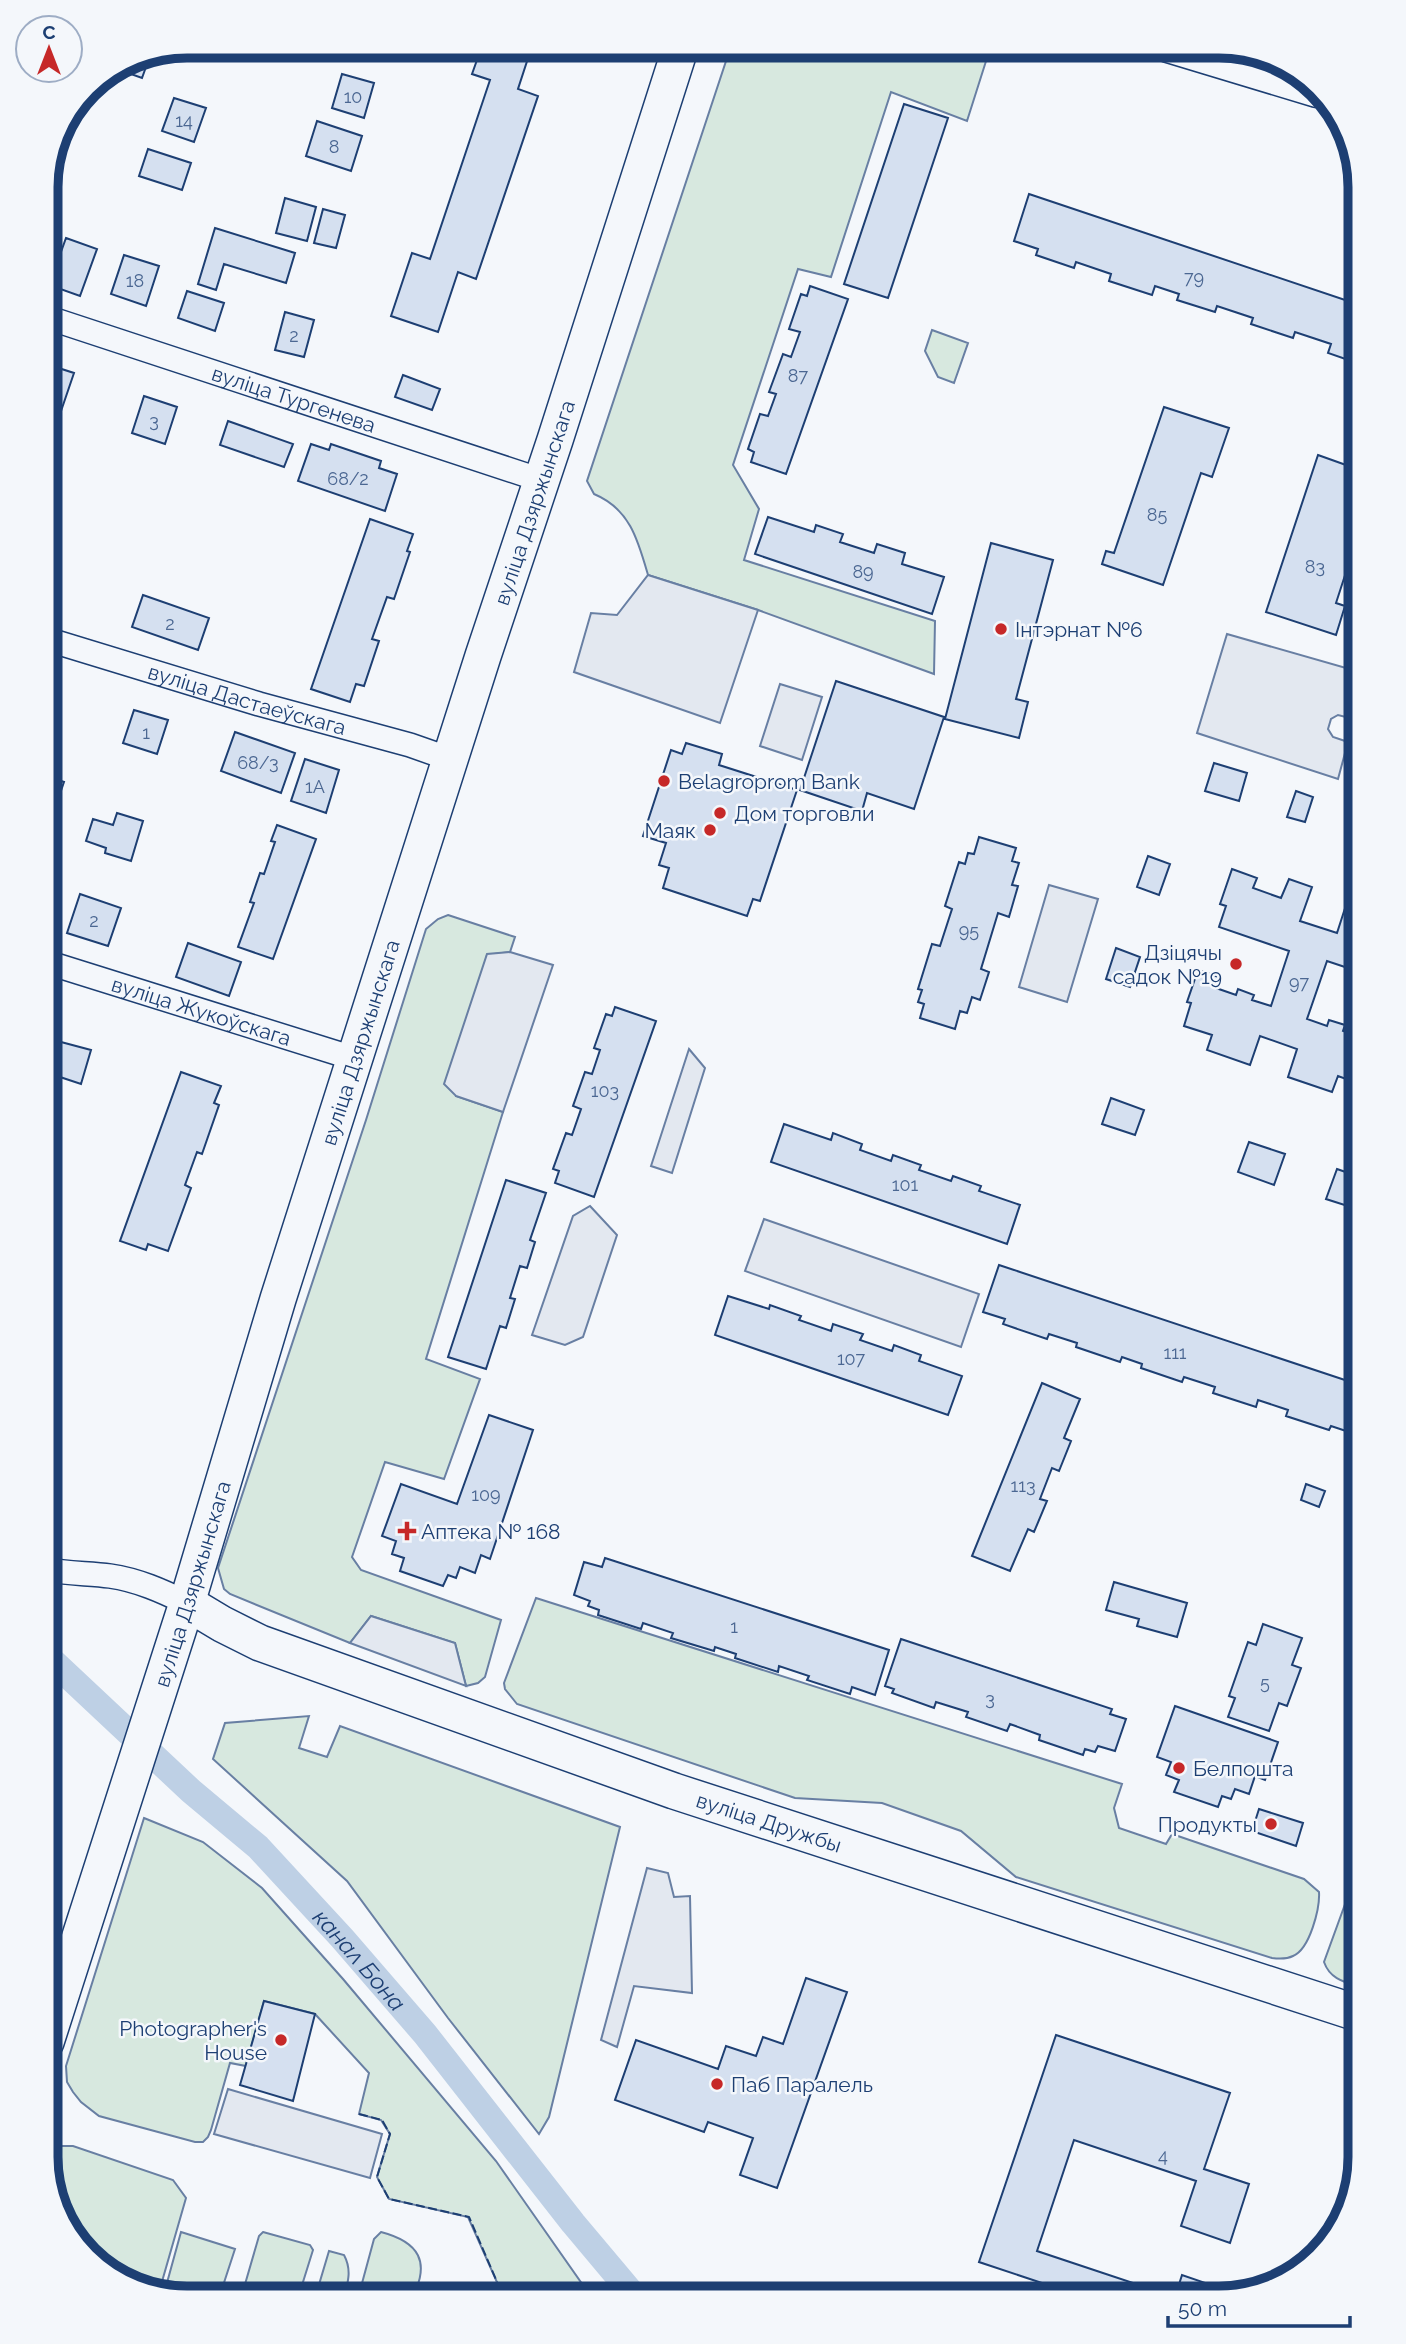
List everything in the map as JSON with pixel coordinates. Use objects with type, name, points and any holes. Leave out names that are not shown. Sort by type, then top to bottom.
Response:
[{"type":"main road","name":"вуліца Дзяржынскага","points":[[58,2004],[187,1603],[278,1298],[677,58]]},
{"type":"main road","name":"вуліца Дружбы","points":[[187,1603],[260,1643],[674,1791],[1348,2010]]},
{"type":"street","points":[[1208,58],[1299,85]]},
{"type":"street","name":"вуліца Тургенева","points":[[58,321],[541,480]]},
{"type":"street","name":"вуліца Дастаеўскага","points":[[58,643],[450,759]]},
{"type":"street","name":"вуліца Жукоўскага","points":[[58,966],[356,1059]]},
{"type":"street","points":[[58,1572],[114,1577],[145,1584],[187,1603]]},
{"type":"shaded area","points":[[727,58],[987,58],[967,121],[891,92],[831,277],[798,269],[733,465],[759,509],[744,560],[935,621],[934,674],[758,610],[648,575],[631,527],[616,508],[594,494],[587,481]]},
{"type":"shaded area","points":[[932,330],[968,343],[954,383],[938,377],[925,351]]},
{"type":"shaded area","points":[[648,575],[758,610],[720,723],[574,672],[591,613],[617,615]]},
{"type":"shaded area","points":[[1227,634],[1348,669],[1348,718],[1338,715],[1331,719],[1328,729],[1333,737],[1348,742],[1338,779],[1197,733]]},
{"type":"shaded area","points":[[780,684],[822,697],[802,760],[760,746]]},
{"type":"shaded area","points":[[1049,885],[1098,899],[1067,1002],[1019,987]]},
{"type":"shaded area","points":[[448,915],[515,937],[510,952],[487,955],[456,1096],[503,1112],[426,1359],[480,1379],[444,1479],[385,1462],[352,1557],[361,1570],[501,1620],[485,1677],[478,1683],[466,1686],[455,1643],[371,1616],[350,1643],[230,1594],[224,1589],[218,1568],[426,929]]},
{"type":"shaded area","points":[[510,952],[553,965],[503,1112],[456,1096],[444,1084],[487,954]]},
{"type":"shaded area","points":[[689,1049],[705,1068],[672,1173],[651,1166]]},
{"type":"shaded area","points":[[590,1206],[617,1235],[583,1337],[565,1345],[532,1335],[573,1216]]},
{"type":"shaded area","points":[[764,1219],[979,1294],[961,1347],[745,1271]]},
{"type":"shaded area","points":[[536,1598],[1122,1784],[1114,1808],[1119,1828],[1166,1844],[1172,1834],[1304,1879],[1319,1892],[1316,1917],[1309,1937],[1293,1956],[1272,1958],[1016,1877],[961,1831],[882,1803],[795,1798],[517,1704],[505,1689],[504,1683]]},
{"type":"shaded area","points":[[371,1616],[455,1643],[466,1686],[350,1643]]},
{"type":"shaded area","points":[[309,1716],[299,1748],[327,1757],[340,1726],[620,1827],[549,2117],[539,2134],[448,2018],[347,1881],[213,1759],[225,1723]]},
{"type":"shaded area","points":[[144,1818],[203,1842],[262,1888],[343,1979],[496,2161],[584,2286],[499,2286],[468,2217],[389,2199],[377,2177],[390,2134],[381,2120],[359,2114],[369,2073],[315,2014],[264,2001],[246,2066],[230,2063],[211,2130],[203,2142],[99,2116],[73,2092],[67,2082],[66,2066]]},
{"type":"shaded area","points":[[647,1868],[668,1873],[674,1897],[690,1896],[692,1993],[634,1986],[617,2047],[601,2040]]},
{"type":"shaded area","points":[[1348,1896],[1348,1983],[1334,1976],[1324,1962]]},
{"type":"shaded area","points":[[228,2089],[382,2134],[370,2178],[214,2134]]},
{"type":"shaded area","points":[[58,2146],[73,2146],[173,2180],[186,2198],[161,2284],[130,2273],[102,2254],[79,2229],[60,2182]]},
{"type":"shaded area","points":[[181,2232],[235,2249],[223,2286],[166,2285]]},
{"type":"shaded area","points":[[263,2232],[310,2245],[313,2250],[302,2286],[244,2286],[259,2236]]},
{"type":"shaded area","points":[[381,2232],[405,2241],[413,2248],[421,2264],[418,2286],[361,2286],[374,2239]]},
{"type":"shaded area","points":[[329,2251],[344,2255],[348,2266],[346,2286],[319,2286]]},
{"type":"building","points":[[478,58],[528,58],[518,89],[538,96],[476,279],[458,272],[438,332],[391,316],[412,253],[430,259],[490,80],[472,74]]},
{"type":"building","points":[[147,64],[142,78],[127,73]]},
{"type":"building","points":[[342,74],[374,83],[364,118],[332,108]]},
{"type":"building","points":[[174,98],[206,108],[194,142],[162,131]]},
{"type":"building","points":[[904,104],[948,118],[888,298],[844,284]]},
{"type":"building","points":[[317,121],[362,136],[351,171],[306,156]]},
{"type":"building","points":[[148,149],[191,163],[182,190],[139,176]]},
{"type":"building","points":[[1029,194],[1348,301],[1348,360],[1328,353],[1331,344],[1295,332],[1293,338],[1251,324],[1253,318],[1217,306],[1215,312],[1177,300],[1179,294],[1155,286],[1152,295],[1109,281],[1111,274],[1076,262],[1074,268],[1036,255],[1038,249],[1014,241]]},
{"type":"building","points":[[285,198],[316,207],[307,241],[276,233]]},
{"type":"building","points":[[323,209],[345,215],[336,248],[314,243]]},
{"type":"building","points":[[215,228],[295,253],[286,283],[224,264],[216,290],[198,284]]},
{"type":"building","points":[[66,238],[97,249],[80,296],[58,288],[58,260]]},
{"type":"building","points":[[124,255],[159,266],[146,306],[111,294]]},
{"type":"building","points":[[810,286],[848,299],[786,474],[751,462],[754,452],[748,449],[760,414],[768,416],[776,394],[769,392],[783,354],[791,357],[800,332],[789,329],[801,294],[807,296]]},
{"type":"building","points":[[187,291],[224,303],[215,331],[178,318]]},
{"type":"building","points":[[285,312],[314,320],[304,357],[275,350]]},
{"type":"building","points":[[58,368],[74,373],[60,414],[58,413]]},
{"type":"building","points":[[403,375],[440,389],[432,410],[395,397]]},
{"type":"building","points":[[144,396],[177,407],[165,444],[132,433]]},
{"type":"building","points":[[1164,407],[1229,428],[1212,477],[1201,473],[1163,585],[1102,564],[1106,551],[1114,553]]},
{"type":"building","points":[[228,421],[293,444],[284,467],[220,445]]},
{"type":"building","points":[[311,444],[329,450],[331,444],[381,461],[379,468],[397,474],[385,511],[298,481]]},
{"type":"building","points":[[1318,455],[1348,466],[1348,566],[1336,603],[1345,606],[1336,635],[1266,612]]},
{"type":"building","points":[[768,517],[814,532],[816,525],[843,534],[840,542],[874,553],[877,544],[905,553],[902,564],[944,577],[932,614],[755,554]]},
{"type":"building","points":[[370,519],[413,534],[407,551],[410,552],[394,599],[387,597],[372,639],[379,641],[364,686],[356,684],[350,702],[311,689]]},
{"type":"building","name":"Інтэрнат №6","points":[[991,543],[1053,560],[1016,699],[1028,702],[1019,738],[945,719]]},
{"type":"building","points":[[143,595],[209,618],[198,650],[132,627]]},
{"type":"building","points":[[836,681],[944,717],[914,809],[867,793],[862,811],[800,790]]},
{"type":"building","points":[[134,710],[168,720],[157,754],[123,743]]},
{"type":"building","points":[[235,732],[295,753],[281,793],[221,771]]},
{"type":"building","name":"Дом торговли","points":[[686,743],[722,754],[719,765],[797,790],[760,901],[753,899],[747,916],[663,888],[669,868],[659,865],[666,843],[643,836],[671,750],[682,754]]},
{"type":"building","points":[[305,759],[339,770],[326,813],[291,801]]},
{"type":"building","points":[[1214,763],[1247,773],[1239,801],[1205,791]]},
{"type":"building","points":[[58,780],[64,782],[58,800]]},
{"type":"building","points":[[1296,791],[1313,797],[1305,822],[1287,817]]},
{"type":"building","points":[[117,813],[143,821],[131,861],[105,853],[106,848],[86,841],[93,819],[113,825]]},
{"type":"building","points":[[277,825],[316,839],[273,959],[238,947],[254,903],[250,902],[260,873],[264,874],[275,842],[271,841]]},
{"type":"building","points":[[979,837],[1016,848],[1012,861],[1019,863],[1012,885],[1018,886],[1009,917],[998,913],[981,969],[989,972],[980,1000],[972,997],[967,1013],[960,1011],[955,1029],[920,1018],[924,1004],[918,1002],[922,990],[918,989],[932,944],[940,946],[952,909],[945,906],[959,862],[965,864],[968,853],[974,854]]},
{"type":"building","points":[[1148,856],[1170,864],[1159,895],[1137,887]]},
{"type":"building","points":[[1232,869],[1257,878],[1253,888],[1281,898],[1289,879],[1312,887],[1300,921],[1337,933],[1348,899],[1348,968],[1327,961],[1307,1019],[1327,1026],[1329,1020],[1345,1025],[1343,1031],[1348,1033],[1348,1080],[1338,1076],[1332,1092],[1288,1077],[1297,1049],[1260,1036],[1250,1065],[1207,1050],[1212,1035],[1184,1026],[1191,1003],[1187,1002],[1198,970],[1219,977],[1216,988],[1236,995],[1238,989],[1254,995],[1252,1000],[1271,1006],[1289,951],[1219,927],[1226,906],[1220,904]]},
{"type":"building","points":[[80,894],[121,908],[108,946],[67,933]]},
{"type":"building","points":[[188,943],[241,962],[229,996],[176,977]]},
{"type":"building","points":[[1116,948],[1140,957],[1130,987],[1106,979]]},
{"type":"building","points":[[615,1007],[656,1021],[594,1197],[555,1183],[559,1171],[553,1169],[566,1133],[572,1135],[581,1109],[573,1106],[585,1072],[592,1074],[600,1050],[594,1048],[606,1014],[612,1016]]},
{"type":"building","points":[[61,1042],[91,1050],[81,1084],[58,1076],[58,1052]]},
{"type":"building","points":[[181,1072],[221,1086],[214,1103],[219,1105],[202,1154],[197,1152],[185,1185],[191,1188],[168,1251],[148,1244],[146,1250],[120,1241]]},
{"type":"building","points":[[1111,1098],[1144,1110],[1135,1135],[1102,1124]]},
{"type":"building","points":[[784,1124],[831,1140],[833,1133],[862,1144],[860,1150],[891,1161],[893,1155],[921,1165],[919,1170],[951,1181],[953,1176],[981,1186],[979,1191],[1020,1205],[1007,1244],[771,1162]]},
{"type":"building","points":[[1249,1142],[1285,1154],[1274,1185],[1238,1172]]},
{"type":"building","points":[[1337,1169],[1348,1173],[1348,1206],[1326,1199]]},
{"type":"building","points":[[506,1180],[546,1193],[530,1240],[535,1242],[527,1268],[520,1266],[510,1298],[515,1299],[506,1328],[500,1326],[486,1369],[448,1357]]},
{"type":"building","points":[[999,1265],[1348,1381],[1348,1432],[1331,1426],[1329,1430],[1286,1416],[1288,1410],[1258,1400],[1256,1407],[1213,1393],[1215,1387],[1184,1377],[1182,1382],[1141,1368],[1142,1364],[1122,1357],[1120,1362],[1076,1347],[1077,1343],[1049,1334],[1047,1339],[1003,1324],[1005,1319],[983,1312]]},
{"type":"building","points":[[728,1296],[769,1309],[770,1305],[801,1316],[799,1320],[831,1331],[833,1324],[863,1334],[860,1340],[892,1351],[894,1345],[921,1355],[919,1361],[962,1376],[948,1415],[715,1335]]},
{"type":"building","points":[[1042,1383],[1080,1399],[1064,1438],[1071,1441],[1059,1471],[1052,1468],[1040,1499],[1047,1501],[1034,1532],[1028,1529],[1010,1571],[972,1556]]},
{"type":"building","points":[[489,1415],[533,1430],[490,1559],[481,1555],[475,1573],[460,1567],[456,1578],[448,1575],[443,1586],[400,1571],[404,1558],[392,1554],[396,1541],[382,1536],[401,1484],[457,1504]]},
{"type":"building","points":[[1306,1484],[1325,1491],[1319,1507],[1301,1500]]},
{"type":"building","points":[[605,1558],[889,1650],[875,1695],[852,1687],[850,1694],[807,1680],[809,1676],[779,1666],[778,1672],[735,1658],[736,1654],[715,1647],[714,1651],[671,1638],[673,1633],[643,1623],[641,1629],[598,1615],[599,1610],[588,1606],[590,1601],[574,1595],[584,1562],[602,1567]]},
{"type":"building","points":[[1114,1582],[1187,1603],[1177,1637],[1137,1626],[1139,1619],[1106,1610]]},
{"type":"building","points":[[1263,1624],[1302,1638],[1292,1665],[1301,1668],[1287,1706],[1279,1703],[1269,1731],[1228,1717],[1235,1698],[1229,1696],[1248,1642],[1256,1645]]},
{"type":"building","points":[[901,1639],[1112,1709],[1110,1714],[1126,1719],[1115,1751],[1098,1746],[1095,1752],[1085,1749],[1083,1755],[1039,1740],[1040,1735],[1010,1724],[1007,1731],[966,1717],[968,1712],[936,1702],[934,1708],[892,1693],[894,1689],[885,1686]]},
{"type":"building","points":[[1175,1706],[1278,1742],[1265,1780],[1255,1776],[1249,1794],[1235,1789],[1231,1799],[1222,1796],[1218,1807],[1174,1792],[1179,1780],[1166,1775],[1171,1762],[1157,1757]]},
{"type":"building","points":[[1259,1809],[1303,1823],[1296,1846],[1252,1831]]},
{"type":"building","name":"Паб Паралель","points":[[806,1978],[847,1992],[777,2188],[740,2175],[753,2138],[708,2122],[704,2132],[615,2100],[636,2040],[718,2069],[726,2046],[756,2056],[763,2037],[783,2044]]},
{"type":"building","name":"Photographer's House","points":[[264,2001],[315,2014],[293,2101],[240,2085]]},
{"type":"building","points":[[1056,2035],[1230,2093],[1204,2169],[1249,2184],[1230,2243],[1181,2226],[1196,2181],[1074,2140],[1037,2251],[1142,2286],[1051,2286],[979,2262]]},
{"type":"building","points":[[1182,2275],[1214,2286],[1178,2286]]},
{"type":"waterway","name":"канал Бона","points":[[58,1666],[191,1791],[258,1847],[342,1938],[425,2034],[573,2223],[626,2286]]},
{"type":"fence","points":[[359,2114],[382,2120],[390,2134],[377,2177],[389,2199],[469,2217],[499,2286]]},
{"type":"place","name":"Інтэрнат №6","points":[[1001,629]]},
{"type":"place","name":"Belagroprom Bank","points":[[664,781]]},
{"type":"place","name":"Дом торговли","points":[[720,813]]},
{"type":"place","name":"Маяк","points":[[710,830]]},
{"type":"place","name":"Дзіцячы садок №19","points":[[1236,964]]},
{"type":"place","name":"Аптека № 168","points":[[407,1531]]},
{"type":"place","name":"Белпошта","points":[[1179,1768]]},
{"type":"place","name":"Продукты","points":[[1271,1824]]},
{"type":"place","name":"Photographer's House","points":[[281,2040]]},
{"type":"place","name":"Паб Паралель","points":[[717,2084]]}]
